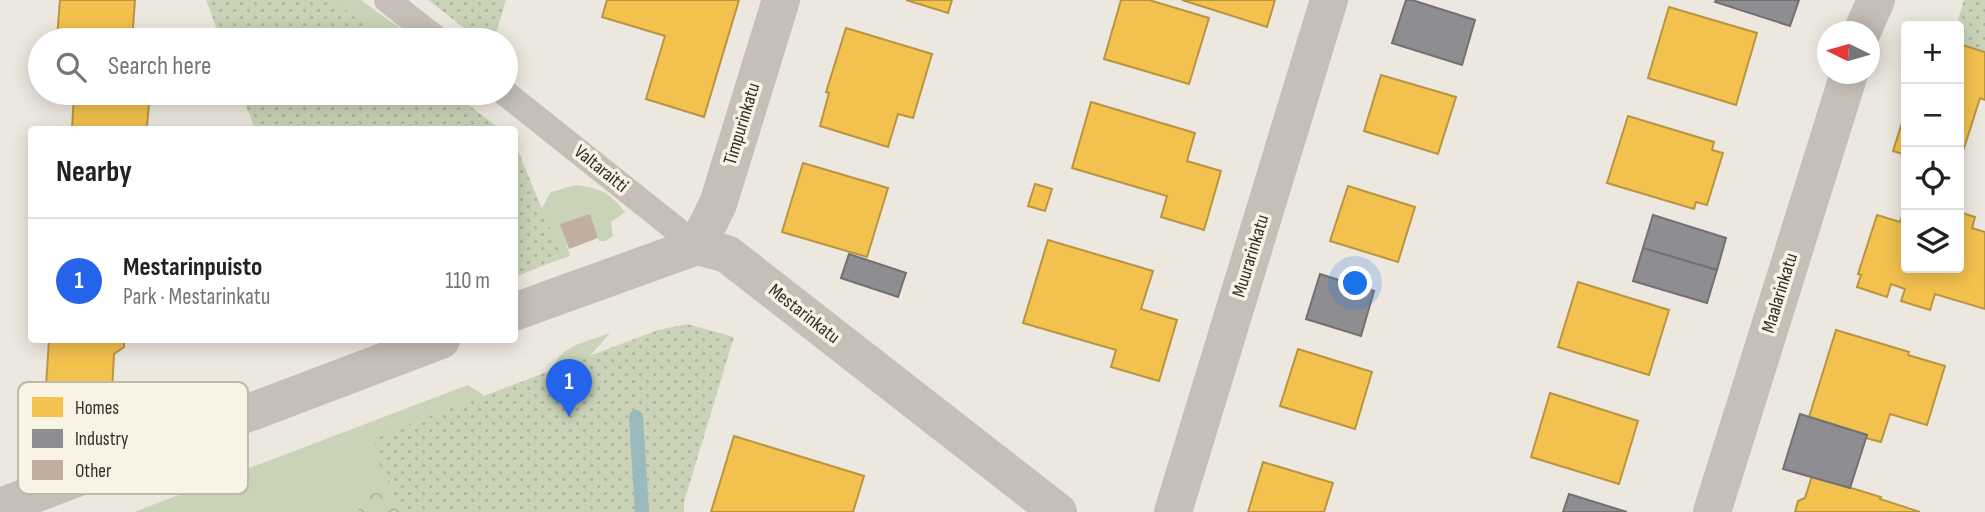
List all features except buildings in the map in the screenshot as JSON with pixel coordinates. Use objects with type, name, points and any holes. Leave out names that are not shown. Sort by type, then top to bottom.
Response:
[{"type":"street","name":"Timpurinkatu","points":[[697,246],[718,204],[780,0]]},
{"type":"street","name":"Muurarinkatu","points":[[1172,512],[1329,0]]},
{"type":"street","points":[[1867,21],[1876,0]]},
{"type":"street","name":"Maalarinkatu","points":[[1712,512],[1846,84]]},
{"type":"street","points":[[518,311],[697,246]]},
{"type":"street","name":"Mestarinkatu","points":[[697,246],[727,254],[1058,512]]},
{"type":"street","points":[[248,413],[433,343]]},
{"type":"street","points":[[0,507],[34,494]]},
{"type":"lane","points":[[387,0],[423,28]]},
{"type":"lane","name":"Valtaraitti","points":[[518,103],[697,246]]},
{"type":"green space","points":[[206,0],[333,0],[369,28],[216,28]]},
{"type":"green space","points":[[303,0],[361,0],[400,28],[334,28]]},
{"type":"green space","points":[[428,0],[506,0],[498,28],[464,28]]},
{"type":"green space","points":[[1964,0],[1985,0],[1985,51],[1964,45],[1964,21],[1958,21]]},
{"type":"green space","points":[[246,105],[469,105],[496,126],[254,126]]},
{"type":"green space","points":[[518,151],[562,258],[518,276]]},
{"type":"green space","points":[[576,185],[604,192],[625,212],[611,222],[613,236],[599,241],[590,214],[561,224],[570,256],[530,270],[525,269],[519,248],[551,192]]},
{"type":"green space","points":[[687,324],[734,337],[684,502],[684,512],[401,512],[373,438],[658,330]]},
{"type":"green space","points":[[610,333],[583,364],[543,392],[554,365],[566,350]]},
{"type":"green space","points":[[468,385],[482,394],[510,426],[385,454],[357,512],[134,512],[181,494],[248,494],[248,469]]},
{"type":"green space","points":[[384,454],[493,512],[357,512]]},
{"type":"waterway","points":[[636,417],[642,512]]},
{"type":"place","name":"Mestarinpuisto","points":[[569,417]]}]
